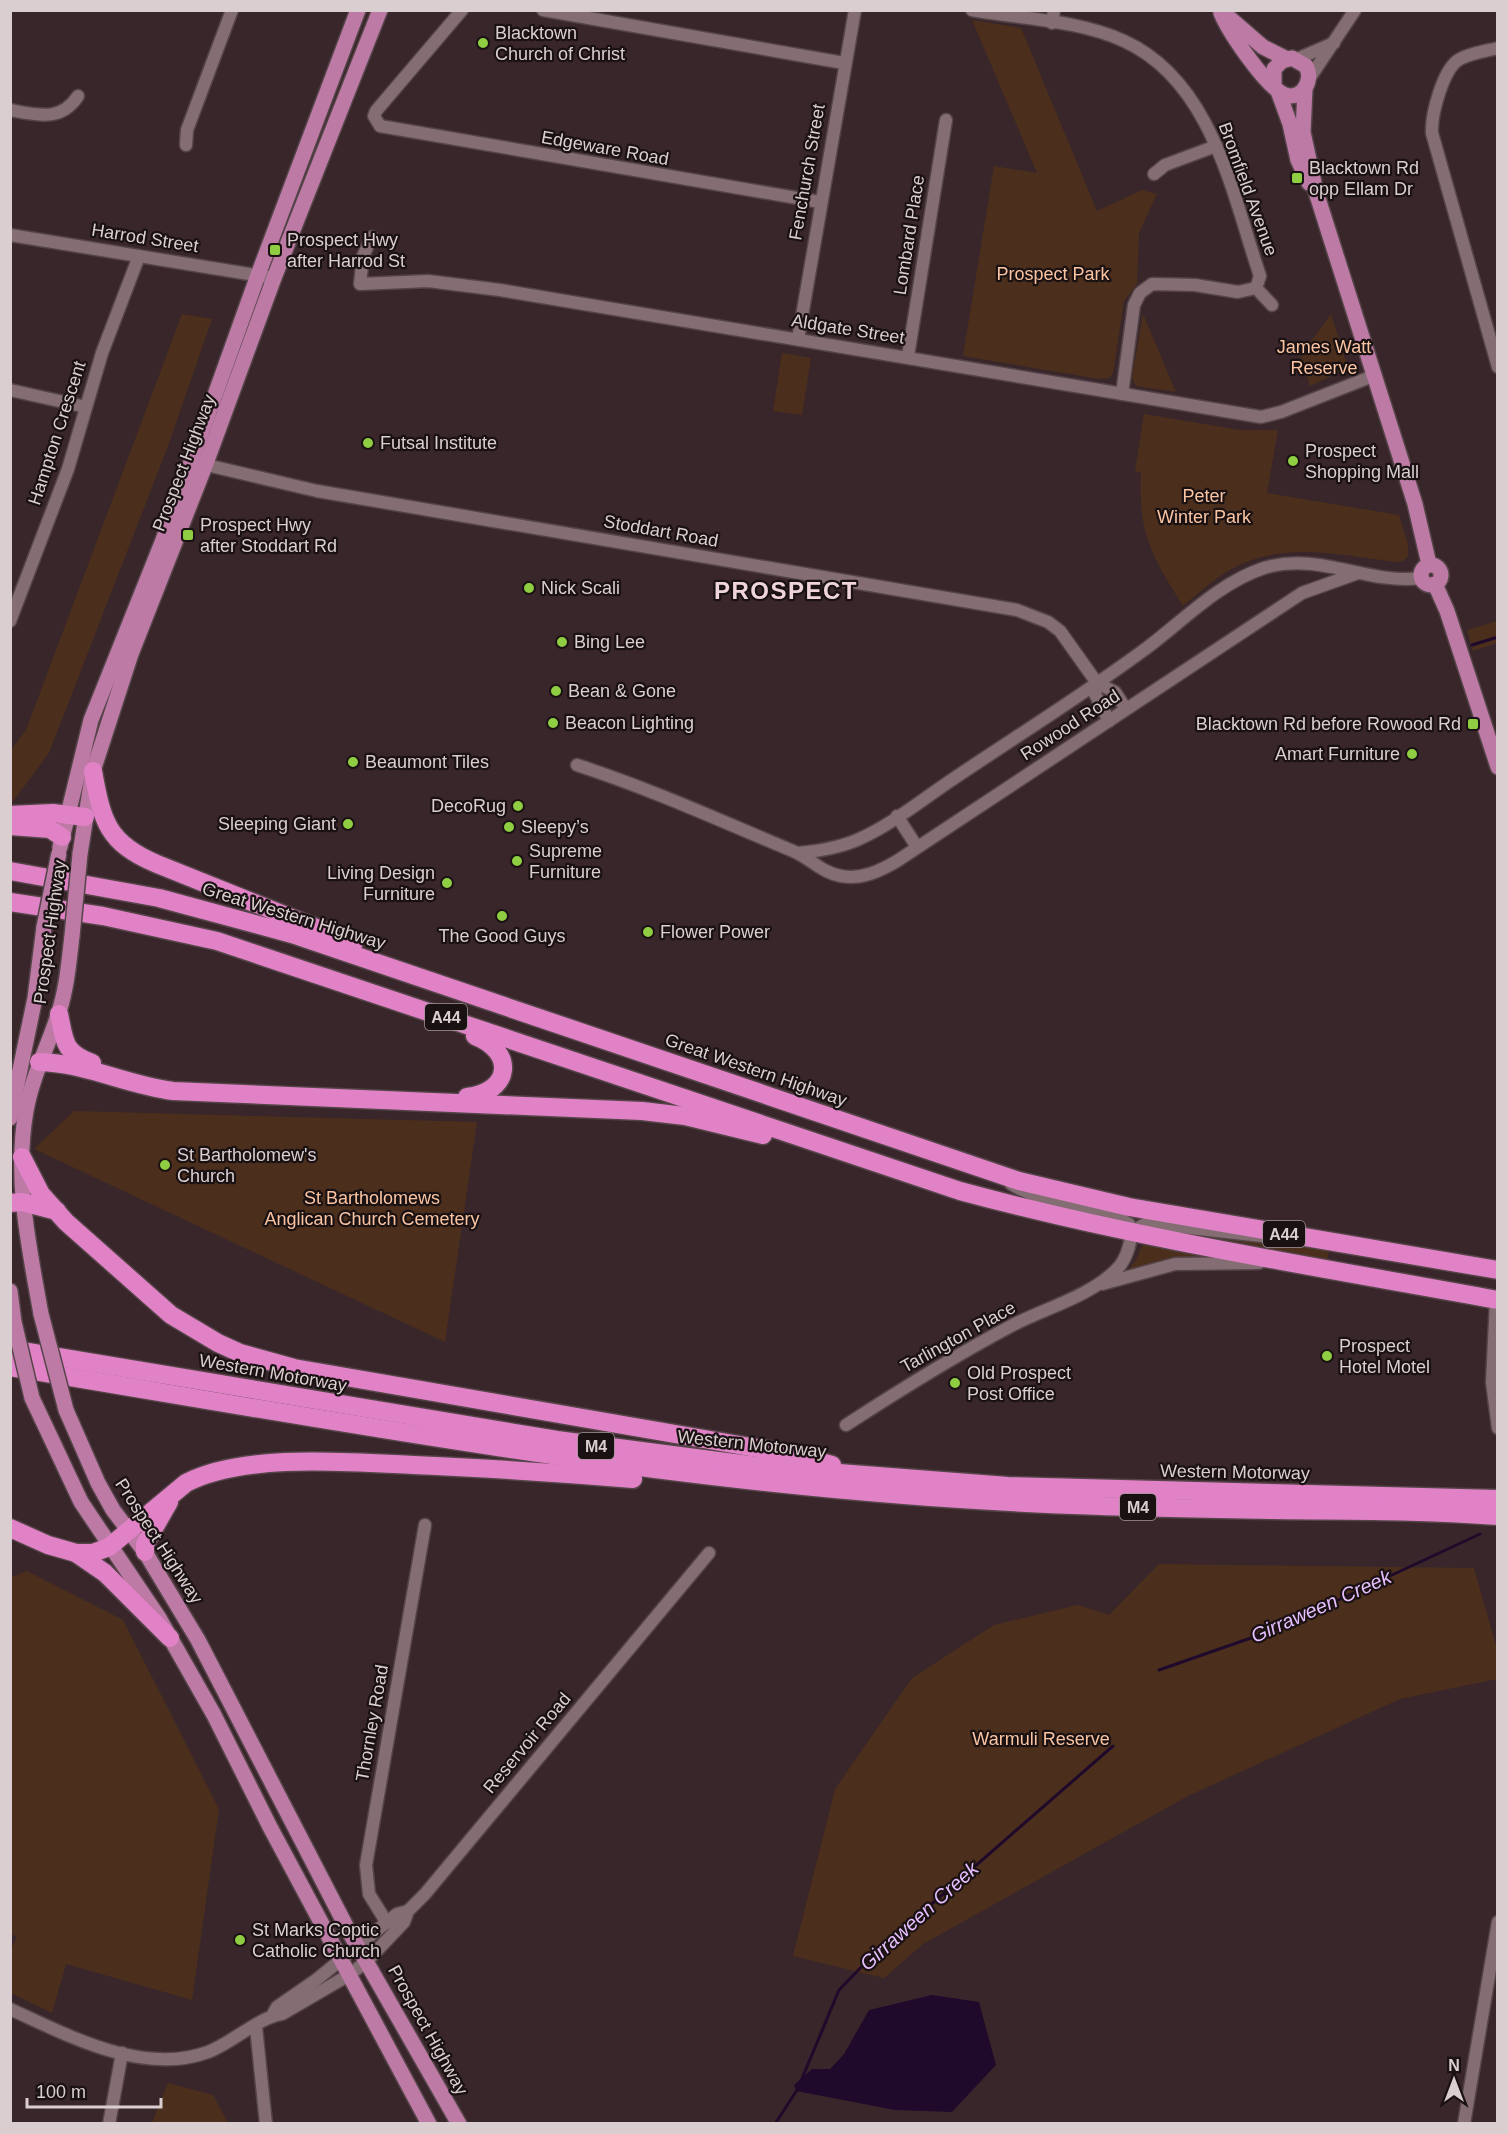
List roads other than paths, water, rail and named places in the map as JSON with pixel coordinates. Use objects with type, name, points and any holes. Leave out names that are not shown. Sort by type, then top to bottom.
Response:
[{"type":"highway","points":[[93,771],[104,821],[120,843],[140,857],[417,968],[484,999]]},
{"type":"highway","points":[[10,815],[76,816]]},
{"type":"highway","points":[[10,826],[50,829],[61,845]]},
{"type":"highway","name":"Great Western Highway","points":[[10,871],[105,887],[222,914],[484,999],[995,1174],[1071,1195],[1497,1270]]},
{"type":"highway","name":"A44","points":[[10,902],[103,916],[217,941],[873,1162],[1000,1202],[1131,1232],[1284,1262],[1497,1296]]},
{"type":"highway","points":[[59,1014],[65,1041],[74,1056],[160,1083],[199,1088],[467,1097],[489,1092],[497,1087],[503,1070],[500,1054],[494,1046],[382,996]]},
{"type":"highway","points":[[542,1049],[531,1036],[530,1029],[533,1023],[543,1020]]},
{"type":"highway","points":[[39,1062],[81,1067],[134,1085],[180,1092],[568,1107],[685,1116],[873,1162]]},
{"type":"highway","points":[[22,1157],[41,1194],[57,1212],[171,1315],[218,1343],[240,1353],[294,1368],[791,1454],[878,1478]]},
{"type":"highway","points":[[16,1203],[57,1212]]},
{"type":"highway","name":"Western Motorway","points":[[10,1349],[569,1442],[878,1478],[1086,1490],[1497,1499]]},
{"type":"highway","name":"Western Motorway","points":[[10,1367],[673,1473],[993,1501],[1163,1508],[1405,1511],[1497,1516]]},
{"type":"highway","points":[[10,1528],[48,1545],[75,1553],[93,1553],[109,1546],[193,1480],[215,1472],[323,1462],[452,1467],[639,1479],[673,1473]]},
{"type":"highway","points":[[145,1552],[145,1544],[175,1493]]},
{"type":"highway","points":[[75,1553],[105,1573],[170,1638]]},
{"type":"main road","name":"Prospect Highway","points":[[10,1118],[61,845],[76,816],[93,771],[131,654],[198,464],[258,275],[358,10]]},
{"type":"main road","name":"Prospect Highway","points":[[380,10],[274,278],[198,464],[163,540],[91,720],[76,816],[80,854],[72,936],[59,1014],[39,1062],[26,1111],[16,1203],[66,1410],[98,1483],[113,1510],[145,1552],[223,1685],[358,1945],[459,2124]]},
{"type":"main road","points":[[1220,12],[1234,19],[1263,47],[1306,66],[1307,84],[1302,132],[1316,192],[1415,504],[1429,564],[1440,570],[1440,580],[1435,584],[1425,584],[1421,578],[1421,571],[1429,564]]},
{"type":"main road","points":[[1220,12],[1226,24],[1276,89],[1290,124],[1304,176],[1316,192]]},
{"type":"main road","points":[[1276,89],[1274,69],[1292,59]]},
{"type":"main road","points":[[1276,89],[1289,96],[1307,84]]},
{"type":"main road","points":[[1435,584],[1447,611],[1497,767]]},
{"type":"main road","points":[[10,1291],[14,1322],[32,1398],[69,1480],[109,1546],[170,1638],[214,1715],[340,1959],[429,2124]]},
{"type":"street","points":[[186,145],[187,130],[232,10]]},
{"type":"street","name":"Edgeware Road","points":[[462,10],[376,111],[375,122],[385,128],[820,202]]},
{"type":"street","points":[[543,10],[844,63]]},
{"type":"street","name":"Fenchurch Street","points":[[798,339],[855,10]]},
{"type":"street","name":"Bromfield Avenue","points":[[972,10],[1053,17],[1123,41],[1155,59],[1182,84],[1192,98],[1216,146],[1260,276],[1256,288]]},
{"type":"street","points":[[1307,84],[1355,10]]},
{"type":"street","points":[[1292,59],[1334,43]]},
{"type":"street","points":[[1497,48],[1461,58],[1449,70],[1431,120],[1432,133],[1493,337],[1497,367]]},
{"type":"street","points":[[10,110],[51,116],[63,113],[78,96]]},
{"type":"street","name":"Lombard Place","points":[[908,356],[946,120]]},
{"type":"street","points":[[1154,174],[1165,165],[1216,146]]},
{"type":"street","name":"Harrod Street","points":[[10,235],[274,278]]},
{"type":"street","name":"Aldgate Street","points":[[372,237],[363,256],[360,284],[428,281],[500,290],[908,356],[1261,417],[1281,412],[1373,376]]},
{"type":"street","name":"Hampton Crescent","points":[[10,621],[68,469],[102,353],[139,256]]},
{"type":"street","points":[[1122,394],[1134,305],[1140,293],[1152,284],[1194,285],[1238,292],[1256,288],[1272,305]]},
{"type":"street","points":[[10,390],[86,407]]},
{"type":"street","name":"Stoddart Road","points":[[198,464],[339,495],[1017,610],[1048,622],[1060,631],[1097,683],[1115,692],[1126,709]]},
{"type":"street","name":"Rowood Road","points":[[799,854],[827,850],[858,840],[897,816],[1097,683],[1220,591],[1250,574],[1276,565],[1307,563],[1325,564],[1358,573],[1421,578]]},
{"type":"street","name":"Rowood Road","points":[[577,765],[627,781],[799,854],[830,873],[852,877],[884,869],[1302,593],[1358,573]]},
{"type":"street","name":"Stoddart Road","points":[[1097,683],[1095,694],[1098,704],[1109,720]]},
{"type":"street","points":[[897,816],[916,847]]},
{"type":"street","points":[[995,1174],[1029,1195],[1120,1218],[1129,1224],[1131,1232],[1145,1224],[1153,1224],[1247,1236],[1305,1237]]},
{"type":"street","name":"Tarlington Place","points":[[846,1425],[952,1357],[1092,1287],[1118,1269],[1127,1252],[1131,1232]]},
{"type":"street","name":"Tarlington Place","points":[[1092,1287],[1175,1264],[1284,1262]]},
{"type":"street","points":[[1497,1296],[1492,1382],[1497,1428]]},
{"type":"street","name":"Thornley Road","points":[[387,1923],[369,1894],[365,1874],[425,1525]]},
{"type":"street","name":"Reservoir Road","points":[[10,2009],[75,2037],[122,2053],[158,2059],[190,2057],[226,2044],[272,2016],[282,2014],[349,1975],[367,1961],[404,1922],[408,1911],[425,1894],[709,1553]]},
{"type":"street","name":"Reservoir Road","points":[[272,2016],[277,2007],[397,1914],[408,1911]]},
{"type":"street","points":[[1464,2124],[1497,1922]]},
{"type":"street","points":[[256,2027],[266,2124]]},
{"type":"street","points":[[109,2124],[122,2053]]},
{"type":"waterway","points":[[1472,645],[1498,637]]},
{"type":"waterway","name":"Girraween Creek","points":[[1159,1670],[1274,1630],[1480,1534]]},
{"type":"waterway","name":"Girraween Creek","points":[[801,2081],[839,1990],[872,1956],[1113,1746]]},
{"type":"waterway","name":"Girraween Creek","points":[[775,2124],[797,2090]]},
{"type":"place","name":"Blacktown Church of Christ","points":[[483,43]]},
{"type":"place","name":"Blacktown Rd opp Ellam Dr","points":[[1297,178]]},
{"type":"place","name":"Prospect Hwy after Harrod St","points":[[275,250]]},
{"type":"place","name":"Futsal Institute","points":[[368,443]]},
{"type":"place","name":"Prospect Shopping Mall","points":[[1293,461]]},
{"type":"place","name":"Prospect Hwy after Stoddart Rd","points":[[188,535]]},
{"type":"place","name":"Nick Scali","points":[[529,588]]},
{"type":"place","name":"Bing Lee","points":[[562,642]]},
{"type":"place","name":"Bean & Gone","points":[[556,691]]},
{"type":"place","name":"Beacon Lighting","points":[[553,723]]},
{"type":"place","name":"Blacktown Rd before Rowood Rd","points":[[1473,724]]},
{"type":"place","name":"Amart Furniture","points":[[1412,754]]},
{"type":"place","name":"Beaumont Tiles","points":[[353,762]]},
{"type":"place","name":"DecoRug","points":[[518,806]]},
{"type":"place","name":"Sleeping Giant","points":[[348,824]]},
{"type":"place","name":"Sleepy’s","points":[[509,827]]},
{"type":"place","name":"Supreme Furniture","points":[[517,861]]},
{"type":"place","name":"Living Design Furniture","points":[[447,883]]},
{"type":"place","name":"The Good Guys","points":[[502,916]]},
{"type":"place","name":"Flower Power","points":[[648,932]]},
{"type":"place","name":"St Bartholomew's Church","points":[[165,1165]]},
{"type":"place","name":"Prospect Hotel Motel","points":[[1327,1356]]},
{"type":"place","name":"Old Prospect Post Office","points":[[955,1383]]},
{"type":"place","name":"St Marks Coptic Catholic Church","points":[[240,1940]]},
{"type":"district","name":"PROSPECT","points":[[786,591]]},
{"type":"park label","name":"Prospect Park","points":[[1053,274]]},
{"type":"park label","name":"James Watt Reserve","points":[[1324,357]]},
{"type":"park label","name":"Peter Winter Park","points":[[1204,506]]},
{"type":"park label","name":"St Bartholomews Anglican Church Cemetery","points":[[372,1208]]},
{"type":"park label","name":"Warmuli Reserve","points":[[1041,1739]]}]
